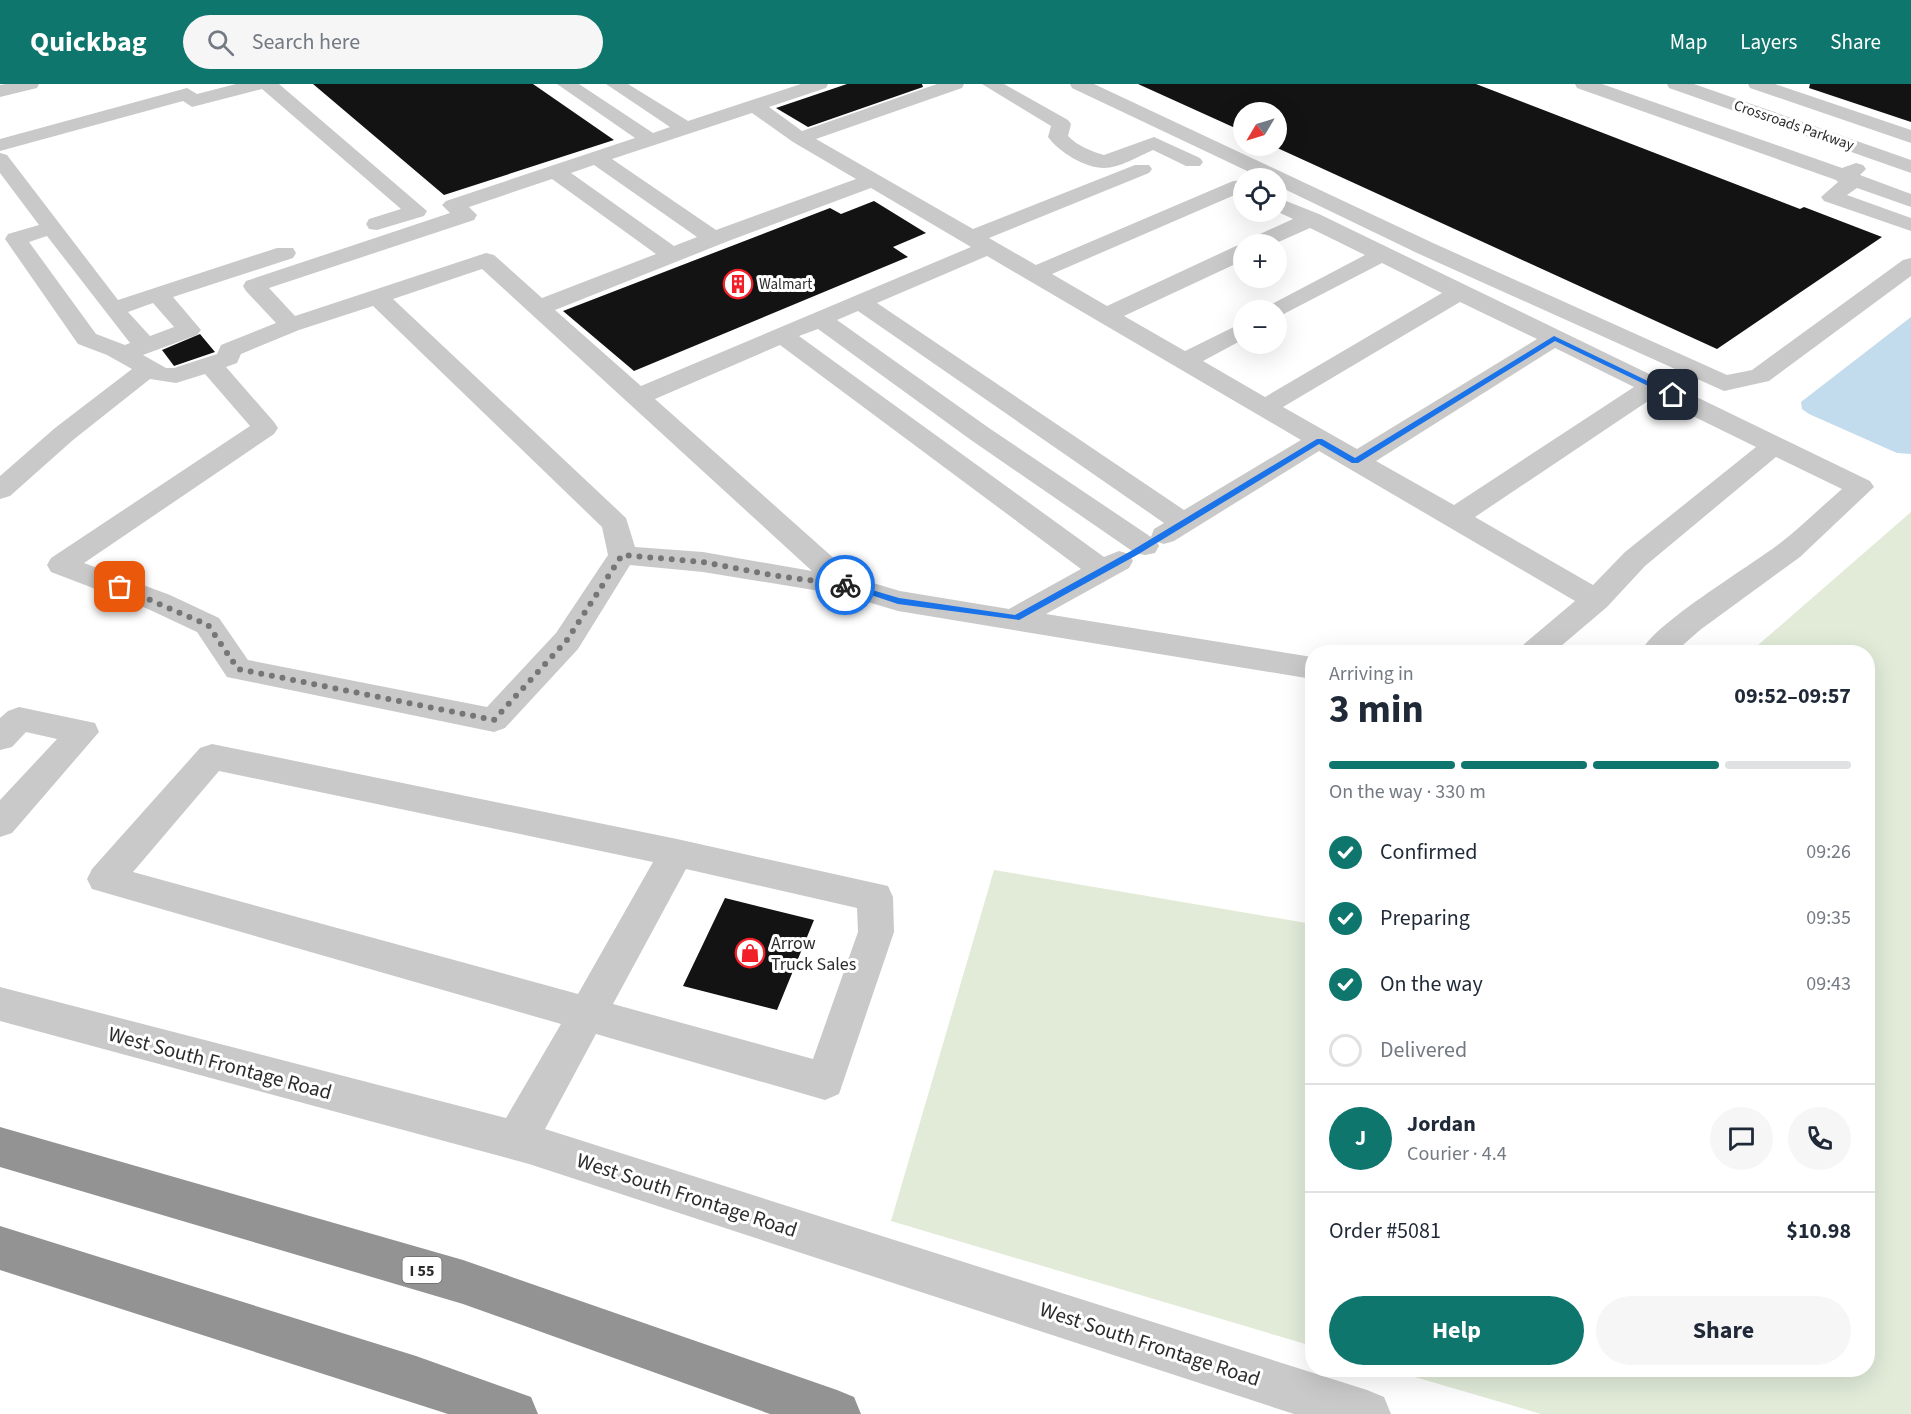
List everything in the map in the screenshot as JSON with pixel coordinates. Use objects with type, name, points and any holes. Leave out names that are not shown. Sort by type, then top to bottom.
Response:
[{"type":"highway","name":"I 55","points":[[0,1147],[463,1282],[837,1414]]},
{"type":"highway","points":[[0,1248],[416,1379],[514,1414]]},
{"type":"street","points":[[0,91],[30,84]]},
{"type":"street","points":[[0,145],[187,94],[192,101],[258,84]]},
{"type":"street","points":[[268,84],[416,211],[339,236]]},
{"type":"street","points":[[566,84],[652,141]]},
{"type":"street","points":[[615,84],[687,129]]},
{"type":"street","points":[[291,326],[254,286],[466,215],[453,205],[598,159],[819,84]]},
{"type":"street","points":[[800,138],[955,84]]},
{"type":"street","points":[[992,84],[1061,124],[1058,137],[1066,147],[1077,152],[1104,162],[1154,143],[1229,180]]},
{"type":"street","points":[[1079,84],[1425,248],[1724,383],[1760,376],[1911,265]]},
{"type":"street","points":[[1584,84],[1911,201]]},
{"type":"street","name":"Crossroads Parkway","points":[[1676,84],[1911,167]]},
{"type":"street","points":[[1757,84],[1911,137]]},
{"type":"street","points":[[755,106],[800,138],[1596,600]]},
{"type":"street","points":[[637,397],[860,302],[980,242],[1177,154]]},
{"type":"street","points":[[1844,176],[1877,155]]},
{"type":"street","points":[[0,159],[113,309],[140,356],[160,375],[176,376],[228,358],[230,350],[291,326],[486,260],[846,585]]},
{"type":"street","points":[[598,159],[714,239]]},
{"type":"street","points":[[556,172],[672,255]]},
{"type":"street","points":[[1844,176],[1849,184],[1831,197],[1911,225]]},
{"type":"street","points":[[539,308],[672,255],[873,180]]},
{"type":"street","points":[[1035,274],[1229,180]]},
{"type":"street","points":[[1287,208],[1860,487],[1790,550],[1689,623],[1664,645]]},
{"type":"street","points":[[1279,234],[1311,219]]},
{"type":"street","points":[[52,228],[7,236],[87,339],[140,356]]},
{"type":"street","points":[[113,309],[308,246]]},
{"type":"street","points":[[1287,305],[1383,254]]},
{"type":"street","points":[[1106,315],[1233,256]]},
{"type":"street","points":[[1264,408],[1460,292]]},
{"type":"street","points":[[0,490],[64,434],[140,356],[189,330],[158,294]]},
{"type":"street","points":[[210,364],[265,428],[61,565],[159,602],[208,625],[238,669],[494,720],[567,640],[622,555],[616,524],[377,297]]},
{"type":"street","points":[[860,302],[1183,523]]},
{"type":"street","points":[[820,319],[1145,546]]},
{"type":"street","points":[[782,335],[1102,570]]},
{"type":"street","points":[[1184,361],[1233,335]]},
{"type":"street","points":[[1355,462],[1554,338]]},
{"type":"street","points":[[1454,518],[1653,386]]},
{"type":"street","points":[[1016,618],[1145,546],[1319,441]]},
{"type":"street","points":[[1543,645],[1596,600],[1635,559],[1774,445]]},
{"type":"street","points":[[622,555],[703,562],[771,575],[846,585],[898,601],[1016,618],[1305,667]]},
{"type":"street","points":[[0,738],[19,719],[83,732],[0,823]]},
{"type":"street","points":[[212,758],[677,853],[875,897],[876,932],[825,1082],[105,879],[212,758]]},
{"type":"street","points":[[516,1141],[677,853]]},
{"type":"street","name":"West South Frontage Road","points":[[0,1004],[516,1141],[1367,1414]]},
{"type":"green space","points":[[1911,512],[1911,1414],[1541,1414],[1415,1377],[1875,1377],[1875,645],[1758,645]]},
{"type":"green space","points":[[994,870],[1305,923],[1305,1344],[891,1221]]},
{"type":"water","points":[[1911,317],[1911,454],[1897,453],[1802,409],[1801,402]]},
{"type":"building","points":[[313,84],[533,84],[614,140],[444,195]]},
{"type":"building","points":[[847,84],[922,84],[923,87],[808,127],[776,108]]},
{"type":"building","points":[[1138,84],[1476,84],[1800,209],[1804,207],[1882,237],[1717,349],[1287,152],[1287,102],[1233,102],[1233,127]]},
{"type":"building","points":[[1810,84],[1911,84],[1911,122],[1809,88]]},
{"type":"building","name":"Walmart","points":[[874,201],[926,233],[893,247],[908,257],[634,371],[563,311],[830,208],[841,214]]},
{"type":"building","points":[[200,334],[215,352],[174,366],[162,350]]},
{"type":"building","name":"Arrow Truck Sales","points":[[725,898],[814,920],[777,1010],[683,986]]},
{"type":"way so far","points":[[120,587],[208,625],[238,669],[494,720],[567,640],[622,555],[703,562],[771,575],[845,585]]},
{"type":"place","name":"Walmart","points":[[738,284]]},
{"type":"place","name":"Arrow Truck Sales","points":[[750,953]]},
{"type":"route","points":[[845,585],[898,601],[1016,618],[1134,553],[1319,441],[1355,462],[1554,338],[1673,395]]}]
